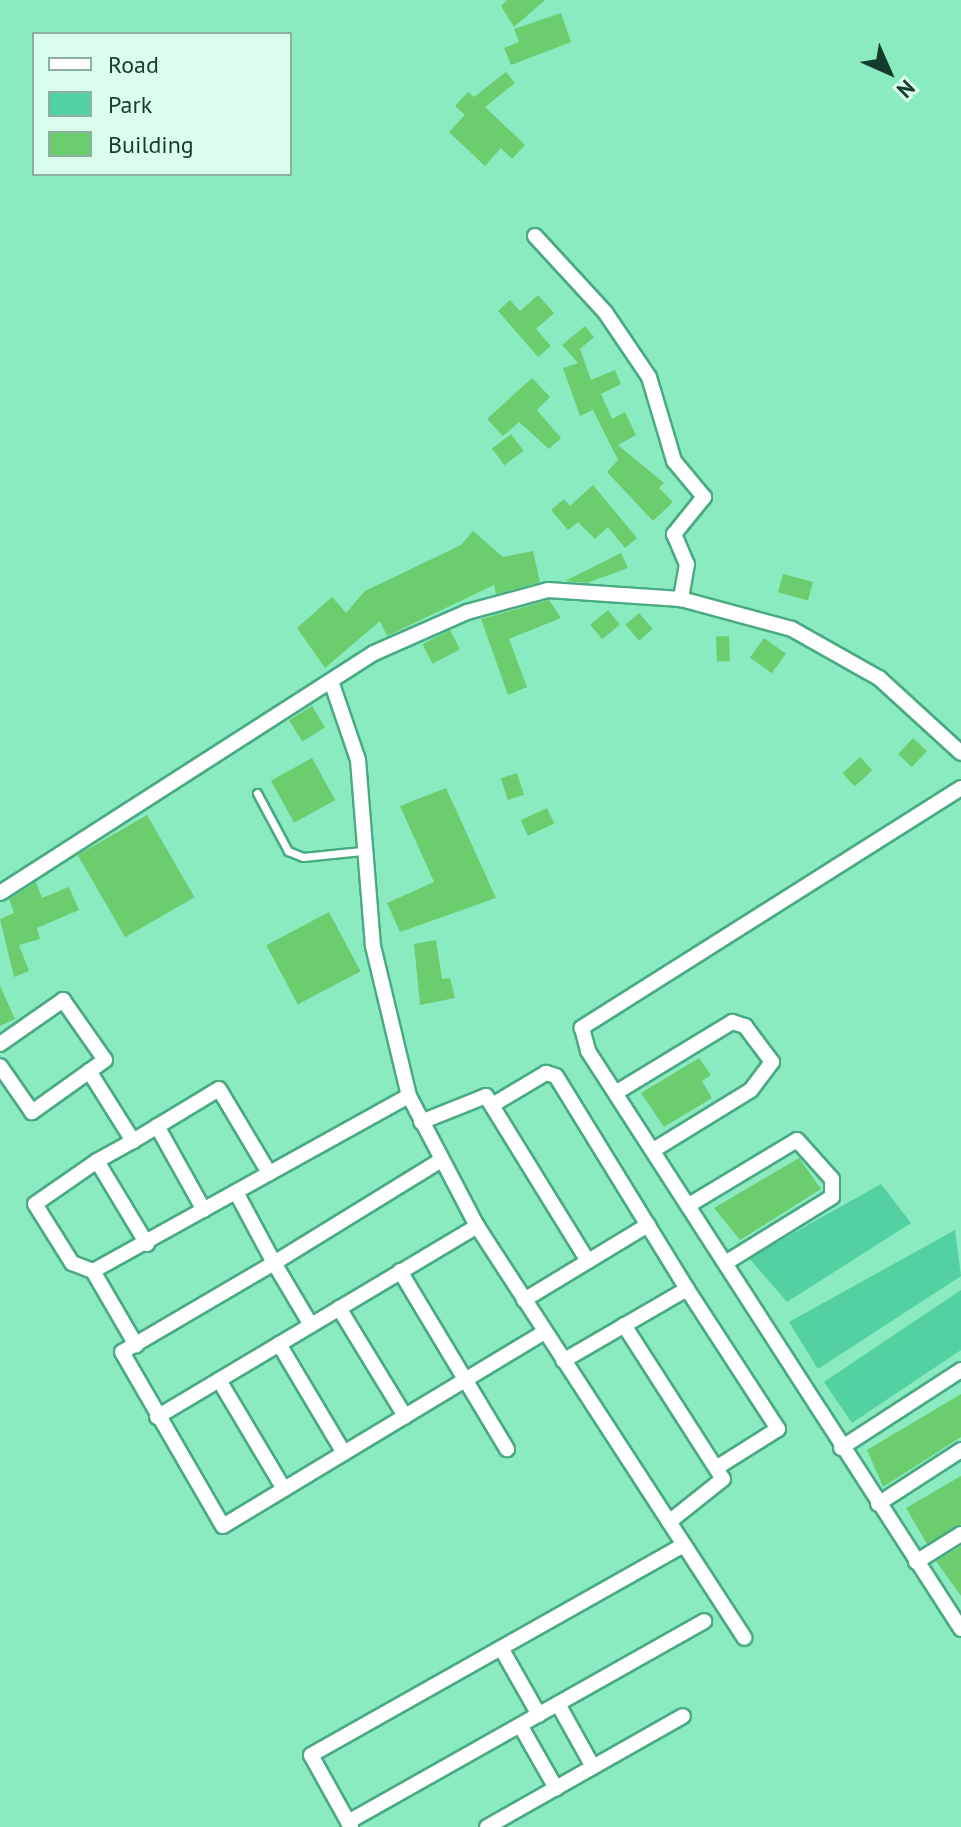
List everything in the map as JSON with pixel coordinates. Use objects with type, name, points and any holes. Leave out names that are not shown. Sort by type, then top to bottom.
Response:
[{"type":"street","points":[[535,236],[605,312],[649,377],[674,461],[704,497],[674,534],[687,564],[681,599]]},
{"type":"street","points":[[0,893],[331,681],[432,625],[506,600],[548,590],[681,599],[764,619],[843,653],[917,709],[961,753]]},
{"type":"street","points":[[331,681],[358,760],[362,851],[373,946],[409,1096],[440,1161],[477,1226],[745,1638]]},
{"type":"street","points":[[959,1620],[916,1562],[841,1448],[655,1149],[588,1051],[582,1028],[961,788]]},
{"type":"street","points":[[0,1044],[63,1000],[105,1060],[32,1112],[0,1066]]},
{"type":"street","points":[[617,1092],[732,1022],[745,1026],[772,1062],[758,1085],[655,1149]]},
{"type":"street","points":[[89,1071],[133,1141]]},
{"type":"street","points":[[494,1104],[546,1073],[556,1076],[687,1289],[778,1429],[716,1468]]},
{"type":"street","points":[[136,1345],[93,1271],[72,1263],[35,1204],[97,1161],[219,1089],[269,1173]]},
{"type":"street","points":[[93,1271],[147,1244],[409,1096]]},
{"type":"street","points":[[421,1122],[478,1096],[494,1104],[588,1261]]},
{"type":"street","points":[[157,1126],[204,1210]]},
{"type":"street","points":[[689,1205],[797,1140],[832,1179],[832,1197],[727,1262]]},
{"type":"street","points":[[97,1161],[147,1244]]},
{"type":"street","points":[[440,1161],[122,1352],[223,1526],[544,1332]]},
{"type":"street","points":[[236,1192],[311,1325]]},
{"type":"street","points":[[524,1300],[648,1225]]},
{"type":"street","points":[[157,1417],[477,1226]]},
{"type":"street","points":[[400,1271],[507,1449]]},
{"type":"street","points":[[563,1361],[687,1289]]},
{"type":"street","points":[[339,1308],[405,1416]]},
{"type":"street","points":[[624,1325],[716,1468],[721,1486],[669,1522]]},
{"type":"street","points":[[279,1344],[344,1453]]},
{"type":"street","points":[[841,1448],[961,1370]]},
{"type":"street","points":[[219,1380],[284,1489]]},
{"type":"street","points":[[878,1504],[961,1450]]},
{"type":"street","points":[[916,1562],[961,1534]]},
{"type":"street","points":[[684,1545],[311,1755],[349,1824],[704,1621]]},
{"type":"street","points":[[501,1648],[539,1715]]},
{"type":"street","points":[[558,1704],[593,1767]]},
{"type":"street","points":[[487,1827],[683,1716]]},
{"type":"street","points":[[520,1725],[556,1788]]},
{"type":"lane","points":[[257,793],[288,851],[303,857],[362,851]]},
{"type":"green space","points":[[881,1184],[911,1223],[787,1302],[749,1258]]},
{"type":"green space","points":[[955,1230],[961,1276],[818,1369],[789,1322]]},
{"type":"green space","points":[[961,1290],[961,1350],[852,1423],[824,1382]]},
{"type":"building","points":[[507,0],[545,0],[514,27],[501,6]]},
{"type":"building","points":[[561,13],[571,42],[511,65],[504,48],[519,42],[514,29]]},
{"type":"building","points":[[506,72],[515,83],[485,107],[525,145],[512,159],[501,148],[485,166],[449,132],[465,115],[455,106],[468,92],[474,97]]},
{"type":"building","points":[[538,295],[554,313],[536,329],[551,346],[538,357],[498,311],[510,300],[520,311]]},
{"type":"building","points":[[585,326],[594,337],[580,349],[591,380],[615,370],[621,384],[601,394],[612,419],[625,412],[636,435],[618,445],[664,483],[659,488],[673,502],[653,521],[607,472],[618,460],[593,410],[580,416],[563,368],[578,363],[562,345]]},
{"type":"building","points":[[532,378],[550,397],[537,410],[561,438],[549,449],[519,422],[503,436],[487,419]]},
{"type":"building","points":[[511,434],[524,451],[504,465],[492,448]]},
{"type":"building","points":[[593,485],[637,538],[625,548],[608,527],[595,539],[578,522],[568,530],[551,510],[564,499],[570,506]]},
{"type":"building","points":[[473,531],[503,557],[533,551],[540,582],[496,594],[494,585],[387,636],[380,621],[325,668],[297,628],[332,597],[346,613],[365,591],[461,545]]},
{"type":"building","points":[[621,553],[628,568],[587,583],[565,581]]},
{"type":"building","points":[[783,574],[813,582],[808,600],[778,592]]},
{"type":"building","points":[[549,600],[561,618],[509,639],[527,687],[508,695],[481,619]]},
{"type":"building","points":[[608,610],[620,625],[602,639],[590,624]]},
{"type":"building","points":[[639,613],[653,629],[639,641],[625,625]]},
{"type":"building","points":[[450,630],[460,650],[432,664],[422,644]]},
{"type":"building","points":[[716,636],[729,636],[730,661],[717,661]]},
{"type":"building","points":[[764,638],[786,654],[772,673],[750,657]]},
{"type":"building","points":[[312,706],[325,727],[302,742],[289,720]]},
{"type":"building","points":[[913,738],[927,751],[912,767],[898,754]]},
{"type":"building","points":[[860,757],[872,770],[855,787],[842,773]]},
{"type":"building","points":[[312,758],[335,800],[294,823],[271,781]]},
{"type":"building","points":[[517,773],[524,795],[508,800],[501,778]]},
{"type":"building","points":[[446,788],[496,898],[400,932],[387,903],[434,882],[400,806]]},
{"type":"building","points":[[547,808],[554,823],[528,836],[521,820]]},
{"type":"building","points":[[147,815],[194,897],[125,937],[78,855]]},
{"type":"building","points":[[36,882],[42,898],[69,887],[79,910],[37,928],[40,939],[19,945],[29,971],[14,977],[0,919],[14,913],[9,899]]},
{"type":"building","points":[[329,912],[360,971],[298,1004],[266,945]]},
{"type":"building","points":[[436,940],[442,979],[450,978],[455,998],[420,1005],[414,944]]},
{"type":"building","points":[[0,986],[15,1019],[0,1026]]},
{"type":"building","points":[[699,1058],[711,1075],[702,1081],[712,1098],[664,1127],[641,1093]]},
{"type":"building","points":[[799,1158],[821,1189],[740,1240],[714,1208]]},
{"type":"building","points":[[961,1394],[961,1437],[883,1487],[867,1450]]},
{"type":"building","points":[[961,1476],[961,1524],[927,1544],[906,1508]]},
{"type":"building","points":[[961,1546],[961,1596],[936,1561]]}]
